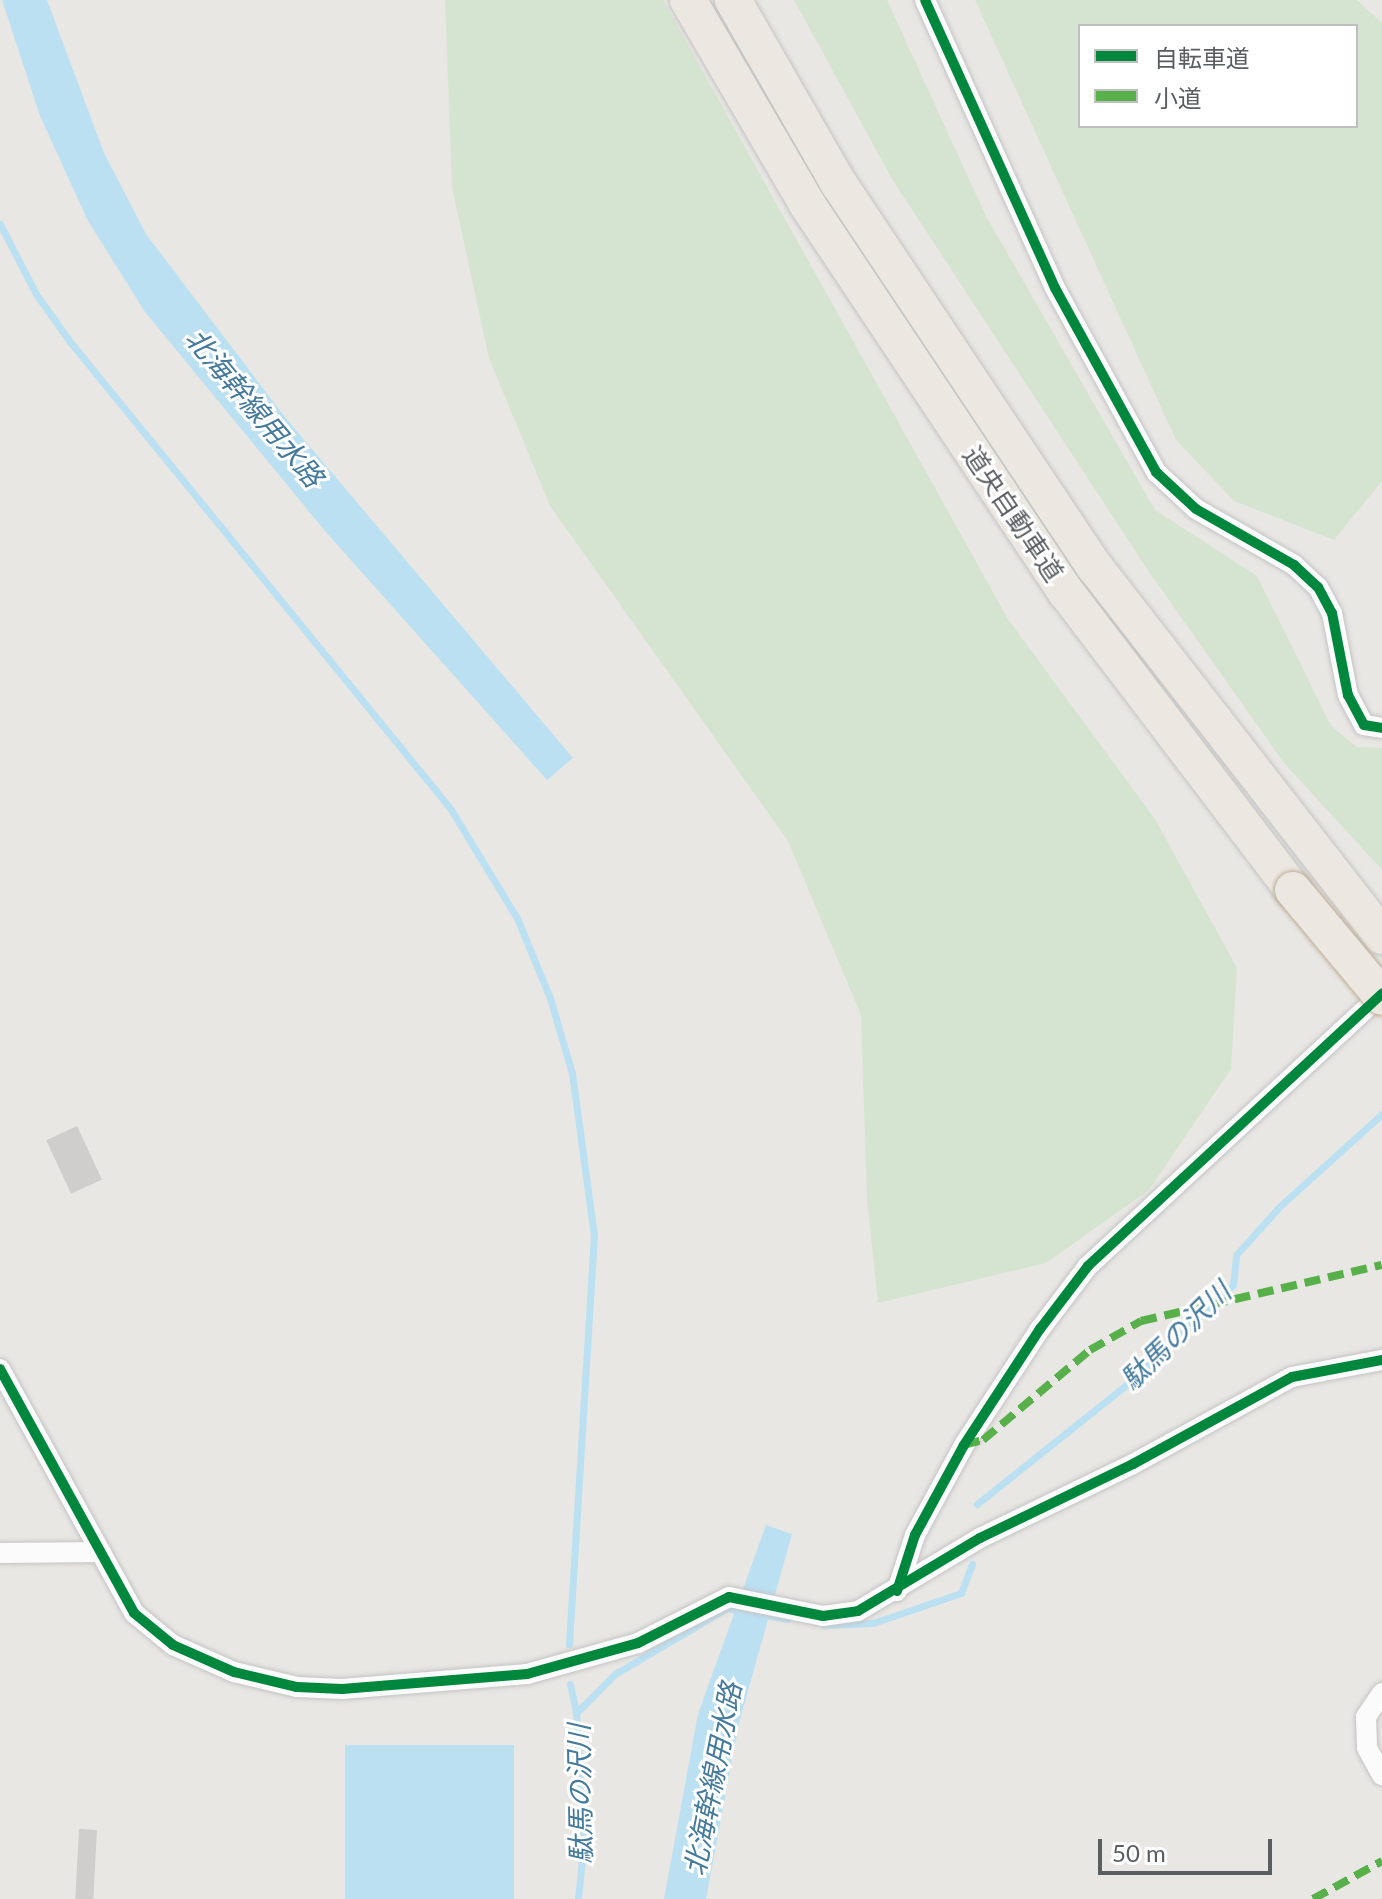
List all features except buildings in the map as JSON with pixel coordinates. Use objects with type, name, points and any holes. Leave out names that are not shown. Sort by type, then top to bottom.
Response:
[{"type":"highway","name":"道央自動車道","points":[[688,0],[807,204],[1066,592],[1293,890],[1382,996]]},
{"type":"highway","name":"道央自動車道","points":[[733,0],[839,184],[1094,566],[1324,866],[1382,936]]},
{"type":"street","points":[[925,0],[1055,288],[1156,472],[1196,509],[1294,565],[1318,587],[1332,613],[1348,695],[1364,725],[1382,728]]},
{"type":"street","points":[[897,1591],[915,1535],[964,1445],[1088,1266],[1382,996]]},
{"type":"street","points":[[0,1369],[134,1613],[173,1645],[234,1672],[297,1687],[398,1686],[527,1674],[638,1643],[729,1597],[823,1616],[858,1611],[897,1591],[980,1538],[1133,1464],[1292,1377],[1382,1360]]},
{"type":"street","points":[[0,1553],[101,1552]]},
{"type":"street","points":[[1382,1693],[1366,1717],[1367,1748],[1382,1775]]},
{"type":"green space","points":[[445,0],[663,0],[1008,619],[1155,819],[1237,968],[1231,1069],[1149,1190],[1046,1263],[878,1303],[867,1200],[861,1015],[788,841],[550,506],[489,358],[452,188]]},
{"type":"green space","points":[[794,0],[887,0],[986,216],[1155,510],[1257,576],[1331,726],[1357,747],[1382,748],[1382,870],[1284,763],[1149,572],[892,179]]},
{"type":"green space","points":[[975,0],[1357,0],[1382,23],[1382,481],[1334,540],[1234,501],[1176,440]]},
{"type":"water","name":"北海幹線用水路","points":[[2,0],[47,0],[104,153],[146,234],[284,416],[573,758],[547,780],[325,531],[145,312],[88,221],[40,116]]},
{"type":"water","name":"北海幹線用水路","points":[[766,1525],[792,1534],[739,1723],[706,1899],[664,1899],[698,1714]]},
{"type":"water","points":[[345,1745],[514,1745],[514,1899],[345,1899]]},
{"type":"waterway","points":[[0,224],[36,294],[71,343],[450,808],[517,918],[550,998],[572,1073],[594,1235],[569,1644]]},
{"type":"waterway","name":"駄馬の沢川","points":[[977,1504],[1130,1382],[1233,1285],[1236,1255],[1279,1207],[1382,1114]]},
{"type":"waterway","name":"駄馬の沢川","points":[[824,1625],[873,1623],[961,1593],[972,1564]]},
{"type":"waterway","name":"駄馬の沢川","points":[[578,1899],[584,1839],[576,1713],[615,1674],[727,1608],[788,1619]]},
{"type":"waterway","points":[[570,1684],[576,1713]]},
{"type":"marked path","points":[[964,1445],[983,1440],[1090,1350],[1141,1321],[1382,1265]]},
{"type":"marked path","points":[[1313,1899],[1382,1861]]},
{"type":"cycle path","points":[[925,0],[1055,288],[1156,472],[1196,509],[1294,565],[1318,587],[1332,613],[1348,695],[1364,725],[1382,728]]},
{"type":"cycle path","points":[[897,1591],[915,1535],[964,1445],[1040,1329],[1088,1266],[1382,994]]},
{"type":"cycle path","points":[[0,1369],[134,1613],[173,1645],[234,1672],[297,1687],[342,1689],[527,1674],[638,1643],[729,1597],[823,1616],[858,1611],[980,1538],[1133,1464],[1292,1377],[1382,1360]]}]
